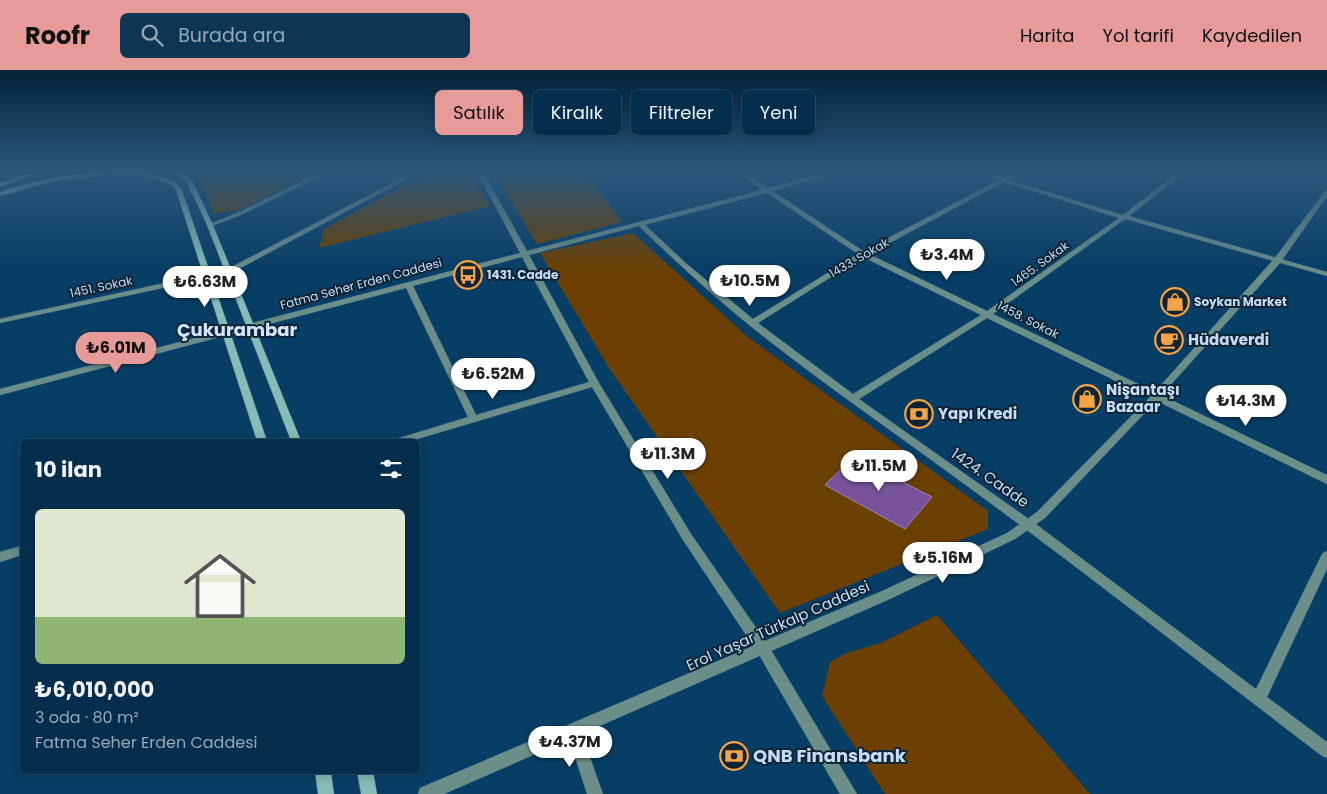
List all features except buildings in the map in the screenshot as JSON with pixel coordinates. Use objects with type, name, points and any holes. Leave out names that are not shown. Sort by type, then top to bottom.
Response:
[{"type":"main road","points":[[184,204],[206,276],[261,439]]},
{"type":"main road","points":[[200,204],[295,439]]},
{"type":"main road","points":[[323,774],[326,794]]},
{"type":"main road","points":[[366,774],[369,794]]},
{"type":"street","points":[[210,225],[260,204]]},
{"type":"street","points":[[228,271],[357,204]]},
{"type":"street","points":[[498,204],[594,383],[687,537],[763,649],[849,794]]},
{"type":"street","name":"Fatma Seher Erden Caddesi","points":[[0,392],[716,204]]},
{"type":"street","name":"1458. Sokak","points":[[788,204],[863,254],[988,313],[1155,397],[1327,480]]},
{"type":"street","name":"1433. Sokak","points":[[752,323],[863,254],[957,204]]},
{"type":"street","points":[[1080,204],[1327,274]]},
{"type":"street","name":"1465. Sokak","points":[[852,399],[988,313],[1141,204]]},
{"type":"street","name":"Erol Yaşar Türkalp Caddesi","points":[[426,794],[574,732],[895,592],[1011,536],[1041,515],[1155,397],[1277,261],[1318,204]]},
{"type":"street","name":"1424. Cadde","points":[[640,224],[690,272],[752,323],[852,399],[1028,524],[1327,751]]},
{"type":"street","name":"1451. Sokak","points":[[0,321],[206,276]]},
{"type":"street","points":[[408,284],[473,418]]},
{"type":"street","points":[[406,439],[594,383]]},
{"type":"street","points":[[0,557],[20,552]]},
{"type":"street","points":[[1258,700],[1327,556]]},
{"type":"street","points":[[574,732],[595,794]]},
{"type":"shaded area","points":[[210,204],[252,204],[239,210],[214,214]]},
{"type":"shaded area","points":[[370,204],[489,204],[490,206],[319,248],[324,229]]},
{"type":"shaded area","points":[[513,204],[609,204],[622,222],[537,244]]},
{"type":"shaded area","points":[[633,233],[748,337],[988,511],[988,529],[780,613],[609,368],[540,253]]},
{"type":"shaded area","points":[[937,615],[1090,794],[885,794],[822,696],[830,662],[846,653],[881,643]]},
{"type":"place","name":"1431. Cadde","points":[[468,275]]},
{"type":"place","name":"Soykan Market","points":[[1175,302]]},
{"type":"place","name":"Hüdaverdi","points":[[1169,340]]},
{"type":"place","name":"Nişantaşı Bazaar","points":[[1087,399]]},
{"type":"place","name":"Yapı Kredi","points":[[919,414]]},
{"type":"place","name":"QNB Finansbank","points":[[734,756]]},
{"type":"district","name":"Çukurambar","points":[[237,330]]}]
